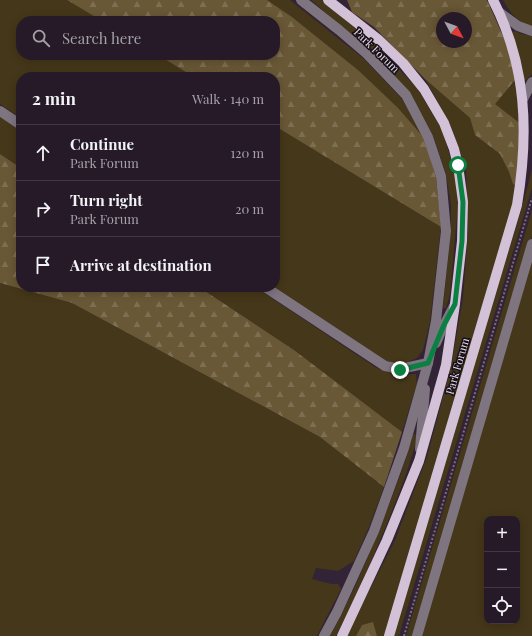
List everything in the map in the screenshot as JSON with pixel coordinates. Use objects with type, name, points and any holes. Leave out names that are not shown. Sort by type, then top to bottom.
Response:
[{"type":"main road","name":"Park Forum","points":[[328,0],[380,40],[403,63],[424,89],[444,123],[458,165],[463,202],[462,241],[446,365],[418,461],[387,540],[342,636]]},
{"type":"main road","name":"Park Forum","points":[[389,636],[517,205],[522,176],[524,139],[523,99],[518,68],[511,41],[493,0]]},
{"type":"street","name":"Park Forum","points":[[301,0],[367,54],[406,96],[428,137],[441,176],[446,231],[436,321],[428,363],[418,461]]},
{"type":"street","name":"Park Forum","points":[[499,12],[518,26],[532,31]]},
{"type":"street","name":"Park Forum","points":[[523,99],[532,82]]},
{"type":"street","points":[[0,111],[16,122]]},
{"type":"street","points":[[416,636],[532,244]]},
{"type":"street","points":[[273,292],[385,366],[400,370],[428,363]]},
{"type":"street","name":"Park Forum","points":[[324,636],[337,612],[374,531],[404,448],[428,363],[443,327],[455,304]]},
{"type":"path","points":[[404,636],[532,198]]},
{"type":"shaded area","points":[[0,0],[67,0],[94,16],[16,16],[16,60],[166,60],[186,72],[16,72],[16,115],[0,104]]},
{"type":"shaded area","points":[[267,0],[290,0],[364,59],[402,99],[424,138],[358,70],[292,17]]},
{"type":"shaded area","points":[[311,0],[323,0],[376,45],[417,88],[442,130],[455,172],[458,206],[450,294],[446,308],[443,308],[451,231],[451,205],[446,174],[433,135],[410,93],[370,51]]},
{"type":"shaded area","points":[[503,0],[532,0],[532,26],[518,20],[511,13]]},
{"type":"shaded area","points":[[515,31],[532,36],[532,74],[526,80],[524,79],[511,32]]},
{"type":"shaded area","points":[[425,79],[470,118],[475,135],[500,154],[513,184],[516,186],[513,206],[386,636],[377,636],[373,623],[362,625],[356,636],[346,636],[395,540],[427,457],[451,367],[463,298],[468,232],[466,170],[451,126]]},
{"type":"shaded area","points":[[516,80],[522,125],[494,104]]},
{"type":"shaded area","points":[[0,117],[16,128],[16,165],[0,154]]},
{"type":"shaded area","points":[[280,129],[441,227],[430,322],[423,350],[417,358],[400,365],[386,361],[280,292]]},
{"type":"shaded area","points":[[532,169],[532,188],[399,636],[393,636],[521,211]]},
{"type":"shaded area","points":[[532,210],[532,236],[414,636],[406,636]]},
{"type":"shaded area","points":[[532,254],[532,636],[420,636]]},
{"type":"shaded area","points":[[0,283],[16,287],[16,292],[32,292],[72,303],[320,437],[384,487],[354,561],[338,571],[316,568],[312,579],[331,584],[338,584],[341,589],[317,636],[0,636]]},
{"type":"shaded area","points":[[207,292],[262,292],[375,367],[400,374],[416,374],[417,384],[402,432],[294,350]]},
{"type":"shaded area","points":[[413,434],[418,435],[408,468],[390,517],[370,564],[336,636],[330,636],[355,586],[377,535],[403,467]]},
{"type":"green space","points":[[67,0],[267,0],[292,17],[358,70],[398,108],[424,138],[436,177],[441,227],[280,129],[280,72],[186,72],[166,60],[280,60],[280,16],[94,16]]},
{"type":"green space","points":[[347,0],[487,0],[507,45],[516,79],[495,104],[522,125],[516,186],[513,184],[500,154],[475,135],[470,118],[425,79],[374,27],[352,12]]},
{"type":"green space","points":[[0,154],[16,165],[16,287],[0,283]]},
{"type":"green space","points":[[32,292],[207,292],[294,350],[402,432],[384,487],[320,437],[72,303]]},
{"type":"green space","points":[[373,622],[377,636],[356,636],[362,625]]},
{"type":"route","points":[[400,370],[428,363],[443,327],[455,304],[462,241],[463,202],[458,165]]}]
